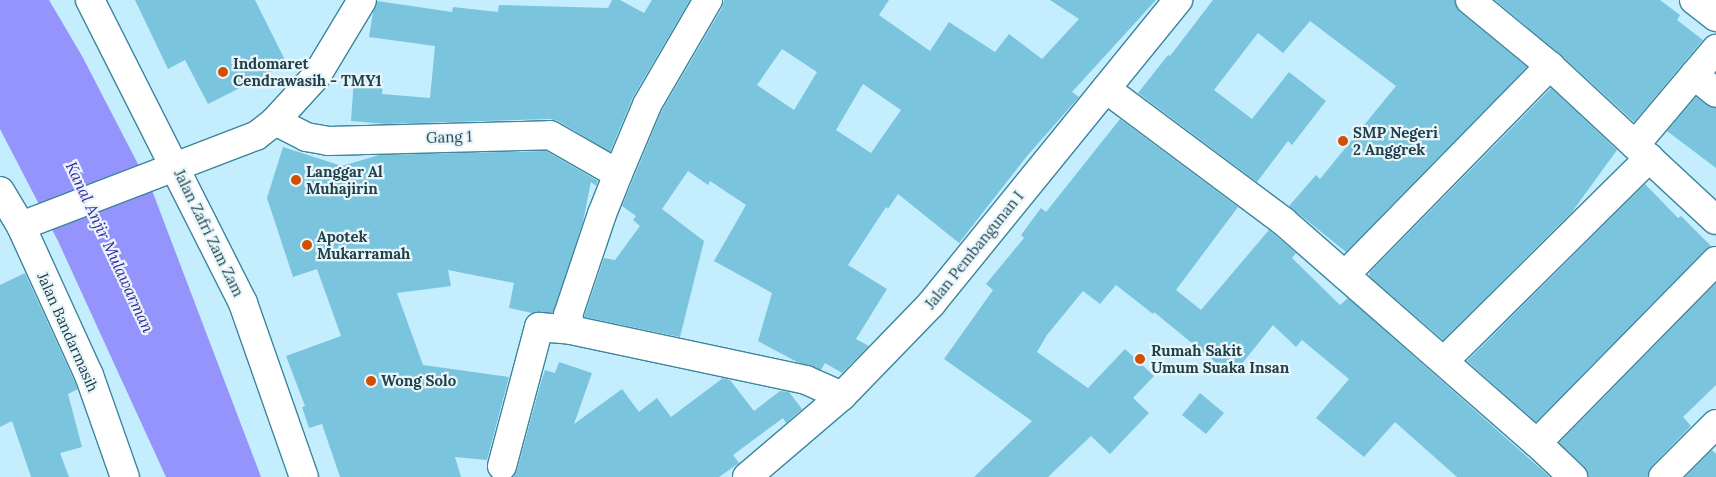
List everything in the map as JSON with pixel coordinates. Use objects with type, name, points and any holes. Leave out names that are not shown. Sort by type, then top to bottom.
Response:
[{"type":"street","name":"Jalan Zafri Zam Zam","points":[[90,0],[165,169],[243,303],[304,477]]},
{"type":"street","points":[[29,222],[256,136],[275,121],[317,75],[362,0]]},
{"type":"street","points":[[571,330],[568,315],[602,214],[647,104],[708,0]]},
{"type":"street","name":"Jalan Pembangunan I","points":[[747,477],[842,396],[931,304],[1178,0]]},
{"type":"street","points":[[1470,0],[1550,66],[1716,220]]},
{"type":"street","points":[[1694,0],[1716,17]]},
{"type":"street","points":[[1444,361],[1642,151],[1694,76],[1716,49]]},
{"type":"street","points":[[1345,275],[1550,66]]},
{"type":"street","points":[[1694,76],[1716,93]]},
{"type":"street","points":[[1106,88],[1284,221],[1537,443],[1573,477]]},
{"type":"street","name":"Gang 1","points":[[275,121],[306,137],[328,141],[550,135],[618,174]]},
{"type":"street","name":"Jalan Bandarmasih","points":[[0,192],[29,222],[89,374],[125,477]]},
{"type":"street","points":[[1537,443],[1716,261]]},
{"type":"street","points":[[502,466],[540,327],[571,330],[806,380],[842,396]]},
{"type":"street","points":[[1663,477],[1716,424]]},
{"type":"water","name":"Kanal Anjir Mulawarman","points":[[0,0],[49,0],[82,56],[153,193],[261,477],[166,477],[58,241],[0,129]]},
{"type":"building","points":[[135,0],[255,0],[287,64],[208,104],[185,60],[168,69]]},
{"type":"building","points":[[612,0],[620,0],[644,13],[652,0],[690,0],[633,97],[610,152],[558,121],[550,119],[386,124],[351,121],[354,78],[383,81],[382,94],[430,98],[435,46],[369,37],[373,12],[377,1],[452,12],[453,7],[498,12],[499,5],[608,8]]},
{"type":"building","points":[[724,0],[889,0],[879,15],[930,51],[949,22],[995,52],[1009,34],[1042,59],[1079,19],[1050,0],[1156,0],[1072,92],[1079,97],[1027,156],[959,243],[898,194],[888,209],[886,207],[848,265],[887,289],[856,339],[869,346],[842,373],[825,363],[821,370],[797,362],[758,341],[772,293],[714,261],[746,205],[710,181],[708,185],[688,171],[662,209],[704,241],[680,337],[584,317],[604,258],[615,260],[640,226],[633,220],[636,216],[622,206],[661,112],[722,8]],"holes":[[[782,49],[817,72],[794,110],[757,85]],[[863,84],[901,110],[871,153],[836,130]]]},
{"type":"building","points":[[1213,0],[1455,0],[1460,12],[1527,67],[1346,252],[1289,206],[1316,175],[1320,179],[1396,86],[1310,21],[1283,53],[1258,33],[1214,90],[1252,119],[1289,72],[1326,101],[1292,145],[1288,141],[1257,182],[1138,93],[1168,55],[1170,56]]},
{"type":"building","points":[[1495,0],[1660,0],[1680,15],[1677,20],[1703,40],[1634,122],[1561,55]]},
{"type":"building","points":[[1551,88],[1617,150],[1572,212],[1443,340],[1369,276],[1370,272]]},
{"type":"building","points":[[1696,97],[1707,105],[1716,108],[1716,168],[1667,131]]},
{"type":"building","points":[[1120,119],[1238,207],[1176,290],[1201,310],[1269,230],[1296,253],[1292,258],[1340,305],[1348,298],[1550,477],[1457,477],[1395,422],[1364,457],[1316,418],[1349,379],[1302,340],[1296,347],[1273,325],[1232,376],[1154,312],[1153,314],[1116,285],[1100,304],[1083,291],[1047,335],[1037,352],[1088,388],[1125,349],[1154,376],[1133,398],[1149,413],[1110,454],[1091,436],[1048,477],[974,477],[1032,421],[944,359],[993,290],[986,284],[1024,238],[1021,235],[1041,208],[1046,212]]},
{"type":"building","points":[[283,147],[342,166],[379,155],[546,151],[598,181],[596,186],[591,182],[583,222],[553,313],[532,313],[509,308],[514,283],[448,270],[451,286],[397,293],[423,365],[509,377],[487,460],[455,457],[461,477],[340,477],[322,424],[309,428],[302,407],[305,406],[286,356],[341,336],[317,269],[293,277],[267,198]]},
{"type":"building","points":[[1645,184],[1678,218],[1681,216],[1711,246],[1536,422],[1467,361]]},
{"type":"building","points":[[25,273],[78,389],[68,394],[82,447],[60,453],[69,477],[31,477],[12,421],[0,427],[0,285]]},
{"type":"building","points":[[1716,283],[1716,385],[1683,417],[1691,426],[1652,466],[1648,477],[1588,477],[1584,466],[1559,443]]},
{"type":"building","points":[[559,362],[592,373],[574,424],[622,389],[639,412],[657,398],[671,417],[723,378],[730,380],[754,411],[780,391],[789,392],[802,409],[786,423],[783,418],[733,455],[739,463],[719,477],[513,477],[517,470],[545,370],[555,373]]},
{"type":"building","points":[[1200,393],[1224,413],[1206,434],[1182,415]]},
{"type":"building","points":[[1712,450],[1716,454],[1716,477],[1685,477]]},
{"type":"place","name":"Indomaret Cendrawasih - TMY1","points":[[223,72]]},
{"type":"place","name":"SMP Negeri 2 Anggrek","points":[[1343,141]]},
{"type":"place","name":"Langgar Al Muhajirin","points":[[296,180]]},
{"type":"place","name":"Apotek Mukarramah","points":[[307,245]]},
{"type":"place","name":"Rumah Sakit Umum Suaka Insan","points":[[1140,359]]},
{"type":"place","name":"Wong Solo","points":[[371,381]]}]
